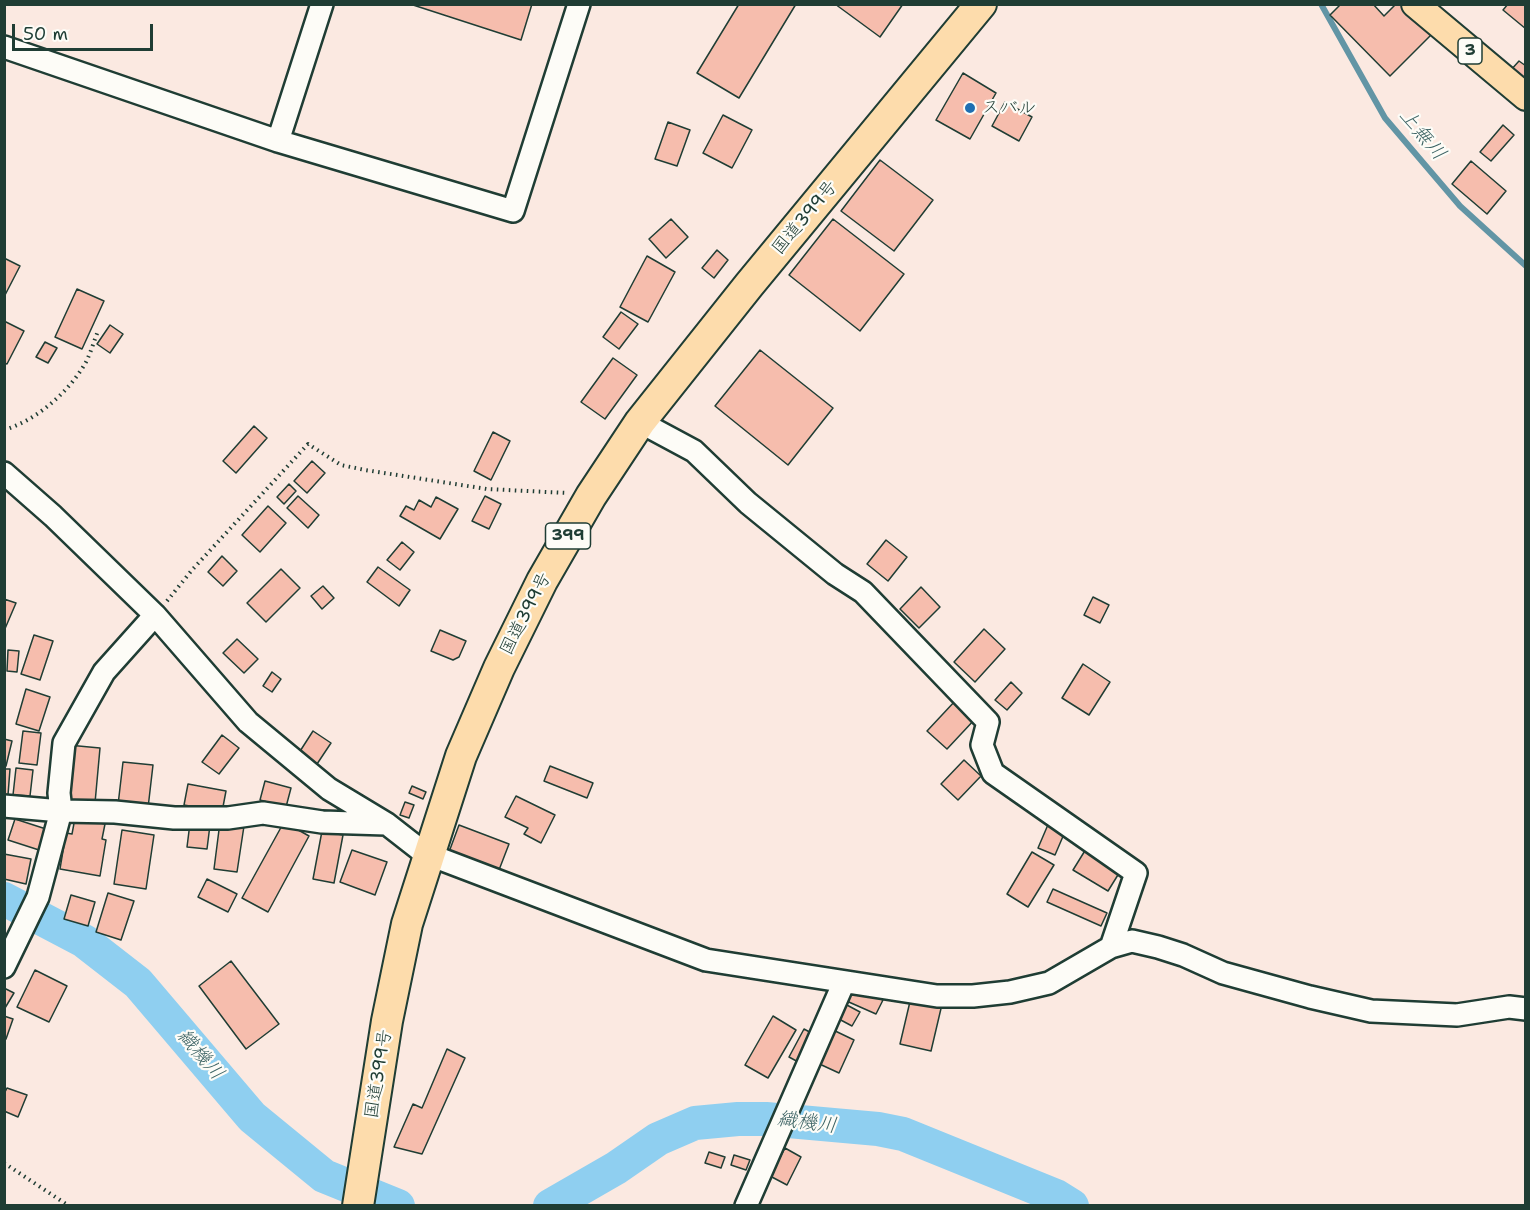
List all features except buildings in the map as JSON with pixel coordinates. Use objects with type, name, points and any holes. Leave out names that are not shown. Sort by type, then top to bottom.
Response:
[{"type":"highway","name":"国道399号","points":[[358,1206],[387,1021],[407,924],[461,756],[499,668],[542,581],[591,496],[640,422],[749,285],[981,4]]},
{"type":"main road","name":"3","points":[[1415,4],[1526,97]]},
{"type":"street","points":[[278,141],[322,4]]},
{"type":"street","points":[[4,47],[278,141],[513,211],[579,4]]},
{"type":"street","points":[[640,422],[694,452],[748,503],[835,574],[863,592],[988,722],[982,745],[993,773],[1136,873],[1111,947]]},
{"type":"street","points":[[4,473],[53,516],[155,615],[248,722],[329,789],[387,824],[428,856],[706,960],[937,996],[974,996],[1010,992],[1049,983],[1111,947],[1132,941],[1183,955],[1223,973],[1371,1011],[1457,1015],[1509,1007],[1526,1009]]},
{"type":"street","points":[[4,967],[38,897],[61,812],[59,793],[64,743],[81,709],[104,672],[155,615]]},
{"type":"street","points":[[4,806],[61,812],[115,813],[174,818],[228,818],[263,813],[322,822],[387,824]]},
{"type":"street","points":[[746,1206],[844,982]]},
{"type":"path","points":[[4,430],[20,425],[42,411],[71,383],[86,362],[98,331]]},
{"type":"path","points":[[155,615],[192,570],[308,444],[341,465],[364,470],[487,489],[591,496]]},
{"type":"path","points":[[4,1163],[69,1206]]},
{"type":"waterway","name":"上無川","points":[[1321,4],[1385,118],[1460,206],[1526,266]]},
{"type":"waterway","name":"織機川","points":[[4,899],[84,941],[138,983],[252,1117],[324,1176],[398,1206]]},
{"type":"waterway","name":"織機川","points":[[550,1206],[616,1168],[658,1139],[695,1123],[738,1119],[766,1119],[878,1129],[903,1134],[1056,1196],[1072,1206]]},
{"type":"place","name":"スバル","points":[[970,108]]}]
